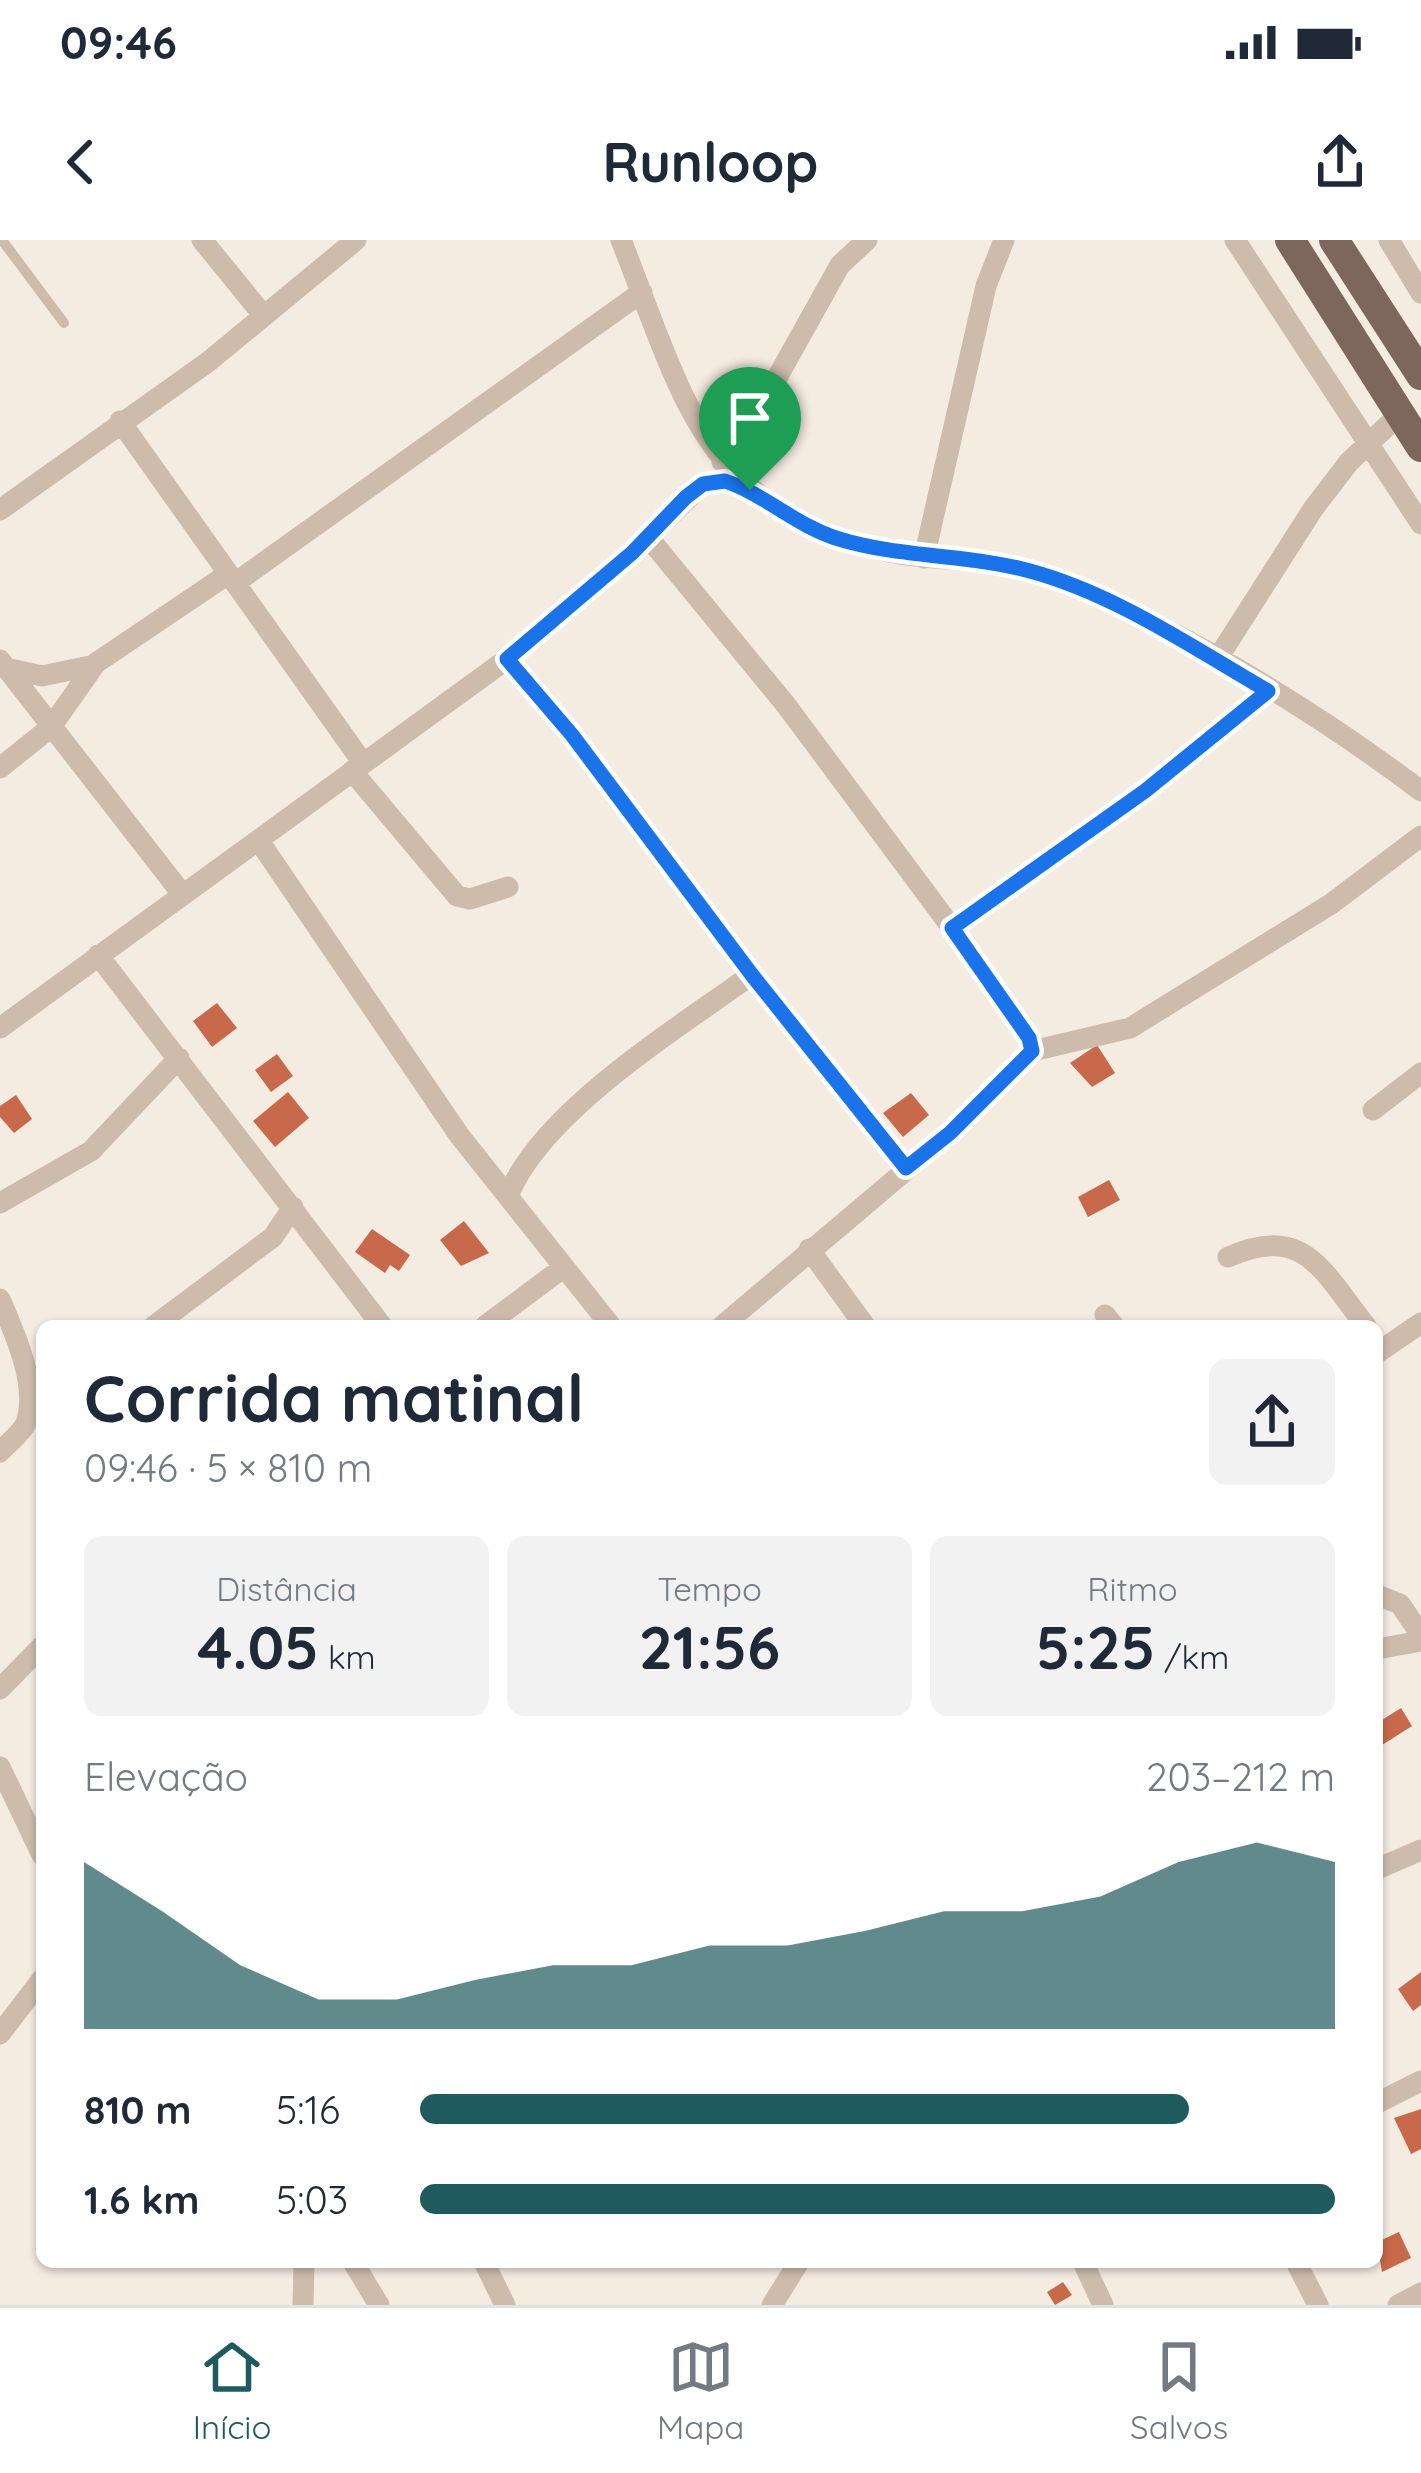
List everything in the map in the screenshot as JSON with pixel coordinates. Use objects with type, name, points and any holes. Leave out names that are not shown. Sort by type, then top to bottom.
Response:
[{"type":"main road","points":[[1290,240],[1421,447]]},
{"type":"main road","points":[[1334,240],[1421,375]]},
{"type":"street","points":[[202,240],[264,316]]},
{"type":"street","points":[[4,502],[264,316],[356,240]]},
{"type":"street","points":[[621,240],[692,415],[722,462],[750,490],[816,532],[924,558],[1026,569],[1067,584],[1268,691],[1421,791]]},
{"type":"street","points":[[722,462],[764,403],[840,266],[867,240]]},
{"type":"street","points":[[924,558],[986,286],[1004,240]]},
{"type":"street","points":[[1235,240],[1372,442],[1421,524]]},
{"type":"street","points":[[1388,240],[1421,292]]},
{"type":"street","points":[[3,664],[42,676],[96,663],[231,579],[642,292]]},
{"type":"street","points":[[1216,661],[1313,509],[1349,462],[1402,413]]},
{"type":"street","points":[[120,422],[357,767],[457,896],[470,899],[508,886]]},
{"type":"street","points":[[0,1028],[507,659],[703,484],[725,481],[750,490]]},
{"type":"street","points":[[648,537],[786,705],[952,928],[1029,1038],[1032,1051]]},
{"type":"street","points":[[507,659],[643,826],[752,975],[906,1168]]},
{"type":"street","points":[[0,768],[51,727],[96,663]]},
{"type":"street","points":[[3,664],[183,895]]},
{"type":"street","points":[[952,928],[1145,791],[1268,691]]},
{"type":"street","points":[[729,1320],[950,1133],[1032,1051],[1130,1028],[1331,904],[1421,836]]},
{"type":"street","points":[[259,841],[345,974],[508,1196],[606,1320]]},
{"type":"street","points":[[98,955],[378,1320]]},
{"type":"street","points":[[508,1196],[530,1157],[565,1116],[752,975]]},
{"type":"street","points":[[0,1203],[101,1142],[140,1094],[179,1058]]},
{"type":"street","points":[[1373,1110],[1421,1073]]},
{"type":"street","points":[[162,1320],[273,1237],[293,1207]]},
{"type":"street","points":[[1228,1257],[1262,1242],[1298,1249],[1361,1320]]},
{"type":"street","points":[[809,1249],[862,1320]]},
{"type":"street","points":[[493,1320],[564,1267]]},
{"type":"street","points":[[0,1299],[25,1373],[34,1420],[0,1452]]},
{"type":"street","points":[[1383,1345],[1421,1323]]},
{"type":"street","points":[[1383,1597],[1400,1604],[1421,1638],[1383,1648]]},
{"type":"street","points":[[0,1689],[36,1652]]},
{"type":"street","points":[[0,1767],[36,1842]]},
{"type":"street","points":[[1383,1866],[1421,1850]]},
{"type":"street","points":[[0,2034],[36,1987]]},
{"type":"street","points":[[1383,2100],[1421,2081]]},
{"type":"street","points":[[303,2305],[304,2268]]},
{"type":"street","points":[[357,2268],[379,2305]]},
{"type":"street","points":[[487,2268],[505,2305]]},
{"type":"street","points":[[772,2305],[795,2268]]},
{"type":"street","points":[[1086,2268],[1102,2305]]},
{"type":"street","points":[[1299,2268],[1318,2305]]},
{"type":"street","points":[[1398,2305],[1421,2293]]},
{"type":"lane","points":[[2,240],[64,322]]},
{"type":"building","points":[[217,1003],[237,1028],[212,1047],[193,1021]]},
{"type":"building","points":[[1097,1045],[1115,1073],[1092,1087],[1070,1063]]},
{"type":"building","points":[[277,1054],[293,1076],[271,1092],[255,1070]]},
{"type":"building","points":[[288,1092],[309,1118],[275,1147],[253,1121]]},
{"type":"building","points":[[911,1093],[929,1115],[903,1137],[883,1113]]},
{"type":"building","points":[[16,1095],[32,1119],[14,1133],[0,1117],[0,1106]]},
{"type":"building","points":[[1109,1180],[1120,1200],[1088,1217],[1078,1197]]},
{"type":"building","points":[[464,1221],[489,1253],[461,1266],[440,1240]]},
{"type":"building","points":[[372,1229],[410,1255],[399,1271],[390,1265],[385,1273],[355,1252]]},
{"type":"building","points":[[1401,1708],[1412,1726],[1383,1744],[1383,1719]]},
{"type":"building","points":[[1421,1972],[1421,2005],[1413,2011],[1398,1989]]},
{"type":"building","points":[[1421,2109],[1421,2149],[1411,2154],[1394,2118]]},
{"type":"building","points":[[1399,2232],[1411,2258],[1382,2272],[1383,2239]]},
{"type":"building","points":[[1063,2282],[1072,2295],[1055,2305],[1047,2292]]},
{"type":"route","points":[[725,481],[750,490],[797,524],[842,540],[924,558],[1026,569],[1101,596],[1268,691],[1145,791],[952,928],[1029,1038],[1032,1051],[950,1133],[906,1168],[752,975],[572,735],[507,659],[632,553],[703,484],[725,481]]}]
